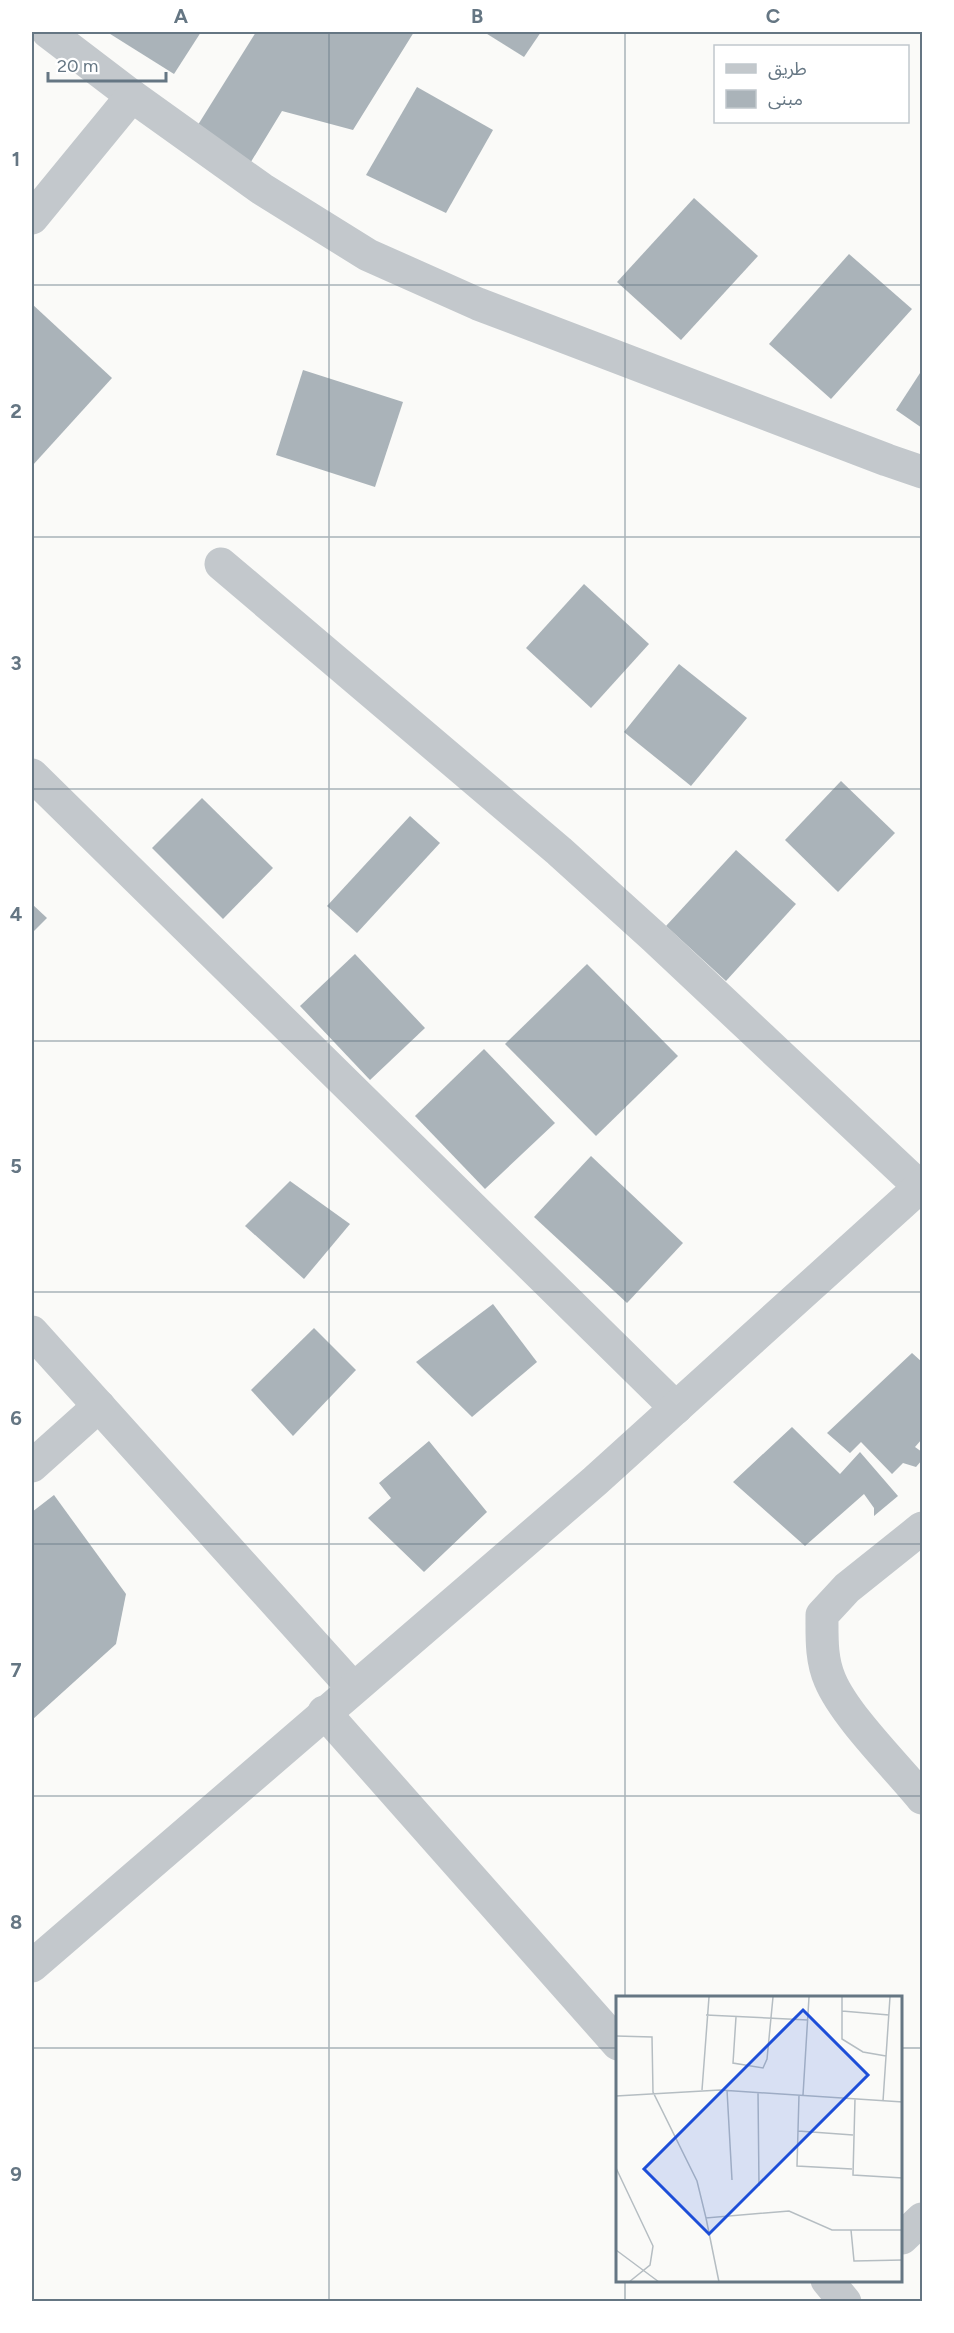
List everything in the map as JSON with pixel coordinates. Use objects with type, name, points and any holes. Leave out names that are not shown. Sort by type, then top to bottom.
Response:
[{"type":"street","points":[[48,32],[132,96],[262,189],[368,255],[488,308],[922,472]]},
{"type":"street","points":[[32,218],[132,96]]},
{"type":"street","points":[[32,1966],[324,1712],[595,1481],[921,1186],[559,850],[221,564]]},
{"type":"street","points":[[32,775],[676,1408]]},
{"type":"street","points":[[32,1332],[354,1688]]},
{"type":"street","points":[[32,1466],[99,1406]]},
{"type":"street","points":[[922,1528],[847,1588],[822,1615],[822,1647],[830,1680],[851,1714],[922,1798]]},
{"type":"street","points":[[324,1712],[616,2042]]},
{"type":"street","points":[[903,2237],[922,2219]]},
{"type":"building","points":[[107,32],[201,32],[174,74]]},
{"type":"building","points":[[256,32],[414,32],[353,130],[282,111],[246,170],[191,136]]},
{"type":"building","points":[[484,32],[541,32],[524,57]]},
{"type":"building","points":[[417,87],[493,130],[446,213],[366,175]]},
{"type":"building","points":[[694,198],[758,256],[681,340],[617,282]]},
{"type":"building","points":[[849,254],[912,309],[831,399],[769,344]]},
{"type":"building","points":[[32,304],[112,378],[32,466]]},
{"type":"building","points":[[303,370],[403,402],[375,487],[276,455]]},
{"type":"building","points":[[922,370],[922,428],[896,410]]},
{"type":"building","points":[[584,584],[649,644],[591,708],[526,648]]},
{"type":"building","points":[[679,664],[747,718],[691,786],[624,732]]},
{"type":"building","points":[[841,781],[895,833],[838,892],[785,840]]},
{"type":"building","points":[[202,798],[273,868],[223,919],[152,848]]},
{"type":"building","points":[[410,816],[440,843],[357,933],[327,906]]},
{"type":"building","points":[[736,850],[796,904],[726,981],[666,926]]},
{"type":"building","points":[[32,904],[47,918],[32,933]]},
{"type":"building","points":[[355,954],[425,1028],[370,1080],[300,1006]]},
{"type":"building","points":[[587,964],[678,1056],[596,1136],[505,1044]]},
{"type":"building","points":[[484,1049],[555,1123],[485,1189],[415,1116]]},
{"type":"building","points":[[591,1156],[683,1243],[627,1303],[534,1217]]},
{"type":"building","points":[[290,1181],[350,1224],[304,1279],[245,1226]]},
{"type":"building","points":[[493,1304],[537,1362],[472,1417],[416,1362]]},
{"type":"building","points":[[314,1328],[356,1370],[293,1436],[251,1390]]},
{"type":"building","points":[[912,1353],[922,1362],[922,1439],[915,1447],[922,1452],[922,1460],[916,1467],[903,1463],[892,1474],[861,1442],[850,1453],[827,1433]]},
{"type":"building","points":[[792,1427],[840,1474],[860,1452],[898,1496],[874,1516],[874,1508],[864,1494],[805,1546],[733,1482]]},
{"type":"building","points":[[429,1441],[487,1512],[424,1572],[368,1518],[391,1498],[379,1483]]},
{"type":"building","points":[[54,1495],[126,1594],[116,1644],[32,1720],[32,1512]]}]
